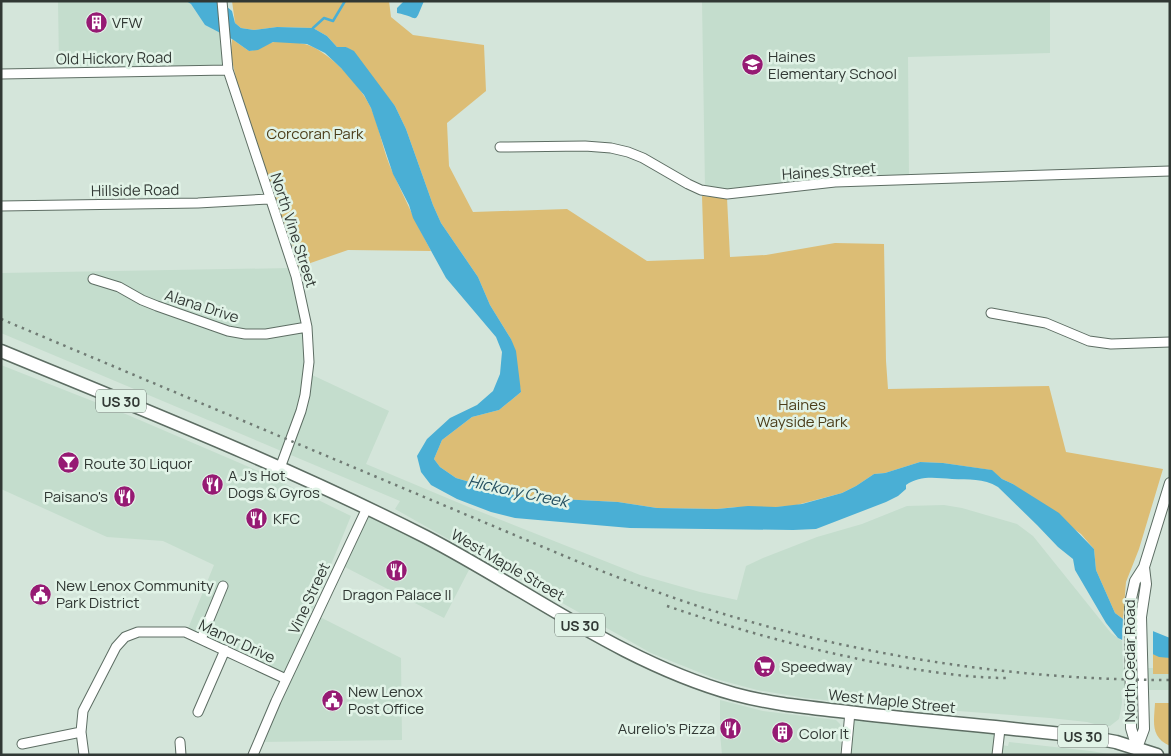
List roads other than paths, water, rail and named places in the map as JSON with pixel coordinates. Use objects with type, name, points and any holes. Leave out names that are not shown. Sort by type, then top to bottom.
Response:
[{"type":"main road","name":"West Maple Street","points":[[1,351],[280,468],[367,508],[461,556],[576,623],[678,676],[752,699],[797,707],[1089,737],[1137,748]]},
{"type":"main road","name":"US 30","points":[[1137,748],[1156,755]]},
{"type":"street","name":"North Vine Street","points":[[222,1],[228,70],[269,199],[300,288],[307,327],[309,362],[305,395],[280,468]]},
{"type":"street","name":"Old Hickory Road","points":[[1,74],[228,70]]},
{"type":"street","name":"Haines Street","points":[[500,147],[584,146],[611,148],[642,158],[701,190],[727,194],[835,182],[1170,171]]},
{"type":"street","name":"Hillside Road","points":[[1,206],[198,203],[269,199]]},
{"type":"street","name":"Alana Drive","points":[[93,279],[119,287],[157,306],[228,331],[245,334],[266,334],[307,327]]},
{"type":"street","points":[[991,313],[1046,323],[1089,341],[1112,344],[1170,342]]},
{"type":"street","name":"North Cedar Road","points":[[1137,748],[1131,728],[1130,603],[1135,581],[1144,567],[1170,483]]},
{"type":"street","name":"Vine Street","points":[[253,755],[286,679],[367,508]]},
{"type":"street","name":"North Cedar Road","points":[[1137,748],[1144,729],[1142,606],[1146,584],[1144,567]]},
{"type":"street","points":[[200,639],[223,586]]},
{"type":"street","name":"Manor Drive","points":[[84,755],[81,732],[83,711],[116,647],[125,637],[138,632],[185,632],[286,679]]},
{"type":"street","points":[[198,712],[226,650]]},
{"type":"street","points":[[846,755],[850,712]]},
{"type":"street","points":[[997,755],[1000,729]]},
{"type":"street","points":[[22,744],[81,732]]},
{"type":"street","points":[[180,742],[181,755]]},
{"type":"water","points":[[186,1],[220,1],[232,11],[235,23],[241,28],[254,30],[277,27],[313,28],[327,36],[337,47],[346,47],[354,51],[395,106],[406,129],[441,223],[478,277],[490,305],[511,339],[516,351],[521,392],[499,410],[472,417],[442,440],[434,459],[440,467],[456,478],[521,497],[618,502],[657,508],[717,509],[802,504],[842,493],[874,474],[885,473],[920,462],[943,463],[992,470],[1002,479],[1059,513],[1094,549],[1096,570],[1115,613],[1123,619],[1170,638],[1170,658],[1159,657],[1118,638],[1106,623],[1075,570],[1073,559],[1058,547],[998,487],[981,481],[922,478],[906,485],[906,489],[898,496],[886,502],[816,529],[793,530],[630,528],[515,518],[491,512],[457,499],[431,485],[421,472],[417,456],[427,439],[450,418],[477,405],[493,391],[500,374],[502,352],[496,337],[446,278],[413,218],[409,205],[393,174],[371,108],[364,95],[341,68],[325,53],[307,44],[273,42],[258,50],[249,51],[232,39],[205,25],[191,4]]},
{"type":"water","points":[[404,1],[424,1],[417,17],[413,18],[397,13],[397,8]]},
{"type":"waterway","points":[[313,28],[324,18],[333,21],[345,1]]},
{"type":"railway","points":[[1,319],[574,560],[637,585],[701,607],[816,639],[932,662],[991,670],[1051,675],[1110,679],[1170,680]]},
{"type":"railway","points":[[667,606],[774,639],[856,658],[946,674],[1008,678]]},
{"type":"place","name":"VFW","points":[[96,22]]},
{"type":"place","name":"Haines Elementary School","points":[[752,65]]},
{"type":"place","name":"Route 30 Liquor","points":[[68,463]]},
{"type":"place","name":"A J's Hot Dogs & Gyros","points":[[212,484]]},
{"type":"place","name":"Paisano's","points":[[124,496]]},
{"type":"place","name":"KFC","points":[[257,518]]},
{"type":"place","name":"Dragon Palace II","points":[[397,571]]},
{"type":"place","name":"New Lenox Community Park District","points":[[40,594]]},
{"type":"place","name":"Speedway","points":[[765,666]]},
{"type":"place","name":"New Lenox Post Office","points":[[332,700]]},
{"type":"place","name":"Aurelio's Pizza","points":[[731,728]]},
{"type":"place","name":"Color It","points":[[783,733]]},
{"type":"park label","name":"Corcoran Park","points":[[315,133]]},
{"type":"park label","name":"Haines Wayside Park","points":[[802,412]]},
{"type":"water label","name":"Hickory Creek","points":[[518,491]]}]
